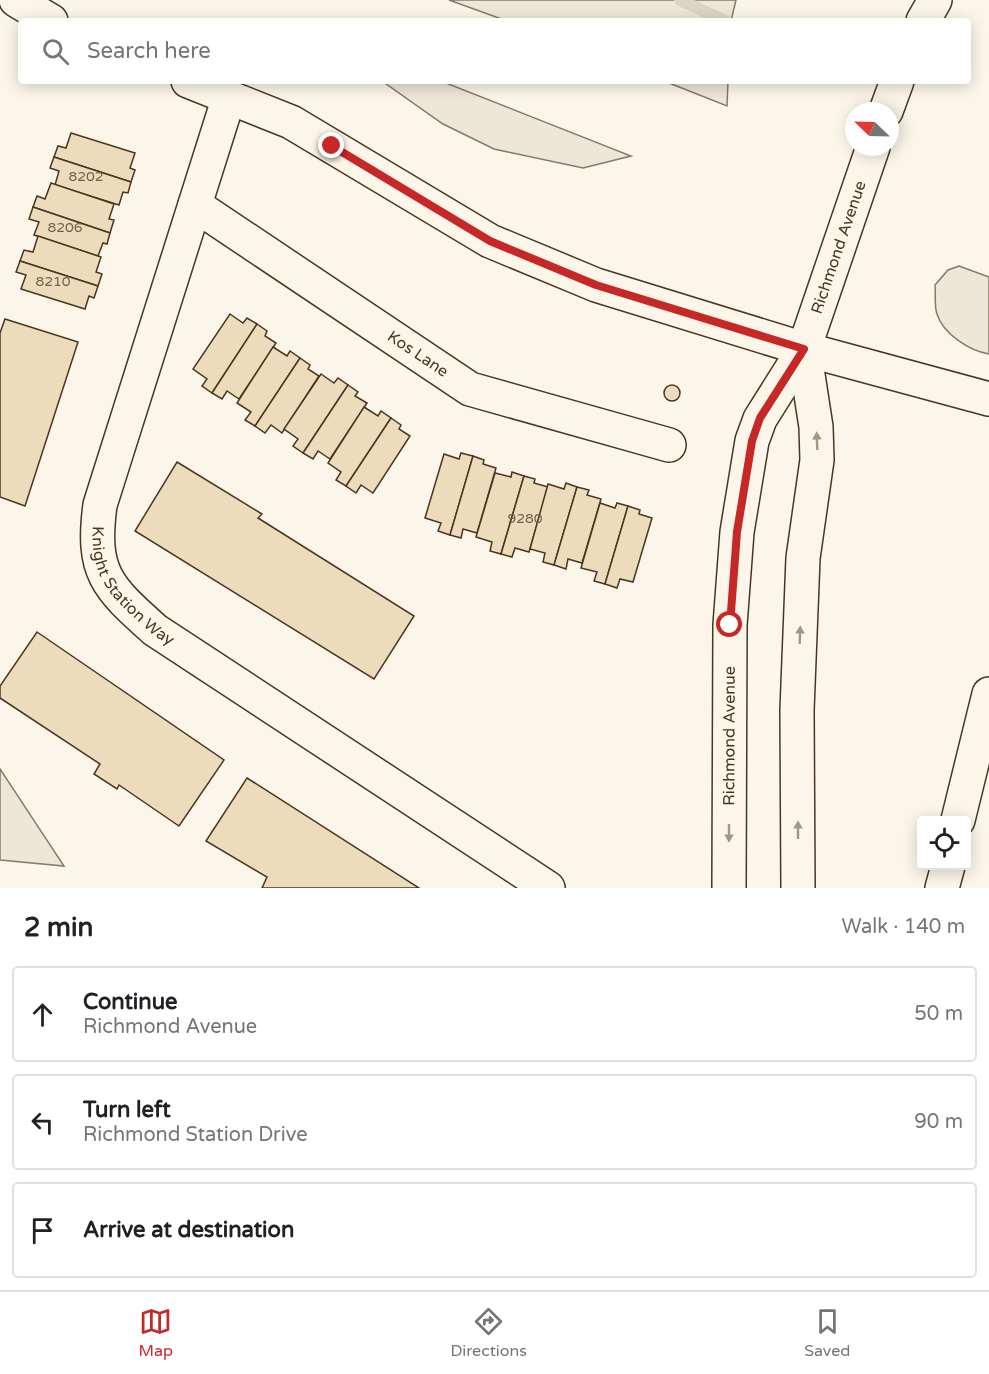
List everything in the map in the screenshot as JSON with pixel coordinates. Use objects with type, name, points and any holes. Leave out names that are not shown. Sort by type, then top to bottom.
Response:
[{"type":"street","points":[[16,0],[46,18]]},
{"type":"street","points":[[925,18],[934,0]]},
{"type":"street","points":[[196,84],[291,122],[490,241],[596,285],[804,349],[989,399]]},
{"type":"street","points":[[889,102],[896,84]]},
{"type":"street","name":"Knight Station Way","points":[[229,97],[100,505],[95,539],[103,572],[114,590],[155,630],[548,888]]},
{"type":"street","name":"Richmond Avenue","points":[[729,888],[730,625],[737,532],[752,441],[760,418],[804,349],[870,156]]},
{"type":"street","name":"Kos Lane","points":[[195,205],[470,389],[669,445]]},
{"type":"street","name":"Richmond Avenue","points":[[798,888],[797,710],[803,558],[817,460],[816,427],[804,349]]},
{"type":"street","points":[[959,816],[989,694]]},
{"type":"street","points":[[942,888],[947,870]]},
{"type":"shaded area","points":[[449,0],[736,0],[732,18],[499,18]]},
{"type":"shaded area","points":[[386,84],[449,84],[631,156],[583,168],[494,149],[443,124]]},
{"type":"shaded area","points":[[672,84],[728,84],[727,106]]},
{"type":"shaded area","points":[[959,266],[989,277],[989,354],[966,345],[951,335],[937,314],[935,285],[948,270]]},
{"type":"shaded area","points":[[0,769],[64,866],[0,860]]},
{"type":"building","points":[[71,133],[135,153],[130,168],[135,170],[131,182],[54,157],[58,146],[66,148]]},
{"type":"building","points":[[54,157],[131,182],[128,193],[123,192],[119,205],[55,185],[59,171],[50,168]]},
{"type":"building","points":[[51,183],[114,204],[109,219],[114,220],[110,233],[33,207],[37,196],[45,199]]},
{"type":"building","points":[[33,207],[110,233],[107,244],[103,243],[98,256],[34,235],[39,222],[29,219]]},
{"type":"building","points":[[38,236],[101,257],[96,272],[102,274],[98,286],[20,261],[24,250],[33,252]]},
{"type":"building","points":[[20,261],[98,286],[94,298],[89,296],[85,309],[21,289],[26,275],[16,272]]},
{"type":"building","points":[[230,314],[243,323],[247,318],[257,324],[212,393],[202,386],[207,379],[193,369]]},
{"type":"building","points":[[5,319],[78,342],[25,506],[0,497],[0,333]]},
{"type":"building","points":[[257,324],[267,331],[265,336],[276,343],[239,399],[227,391],[222,399],[212,393]]},
{"type":"building","points":[[273,347],[287,356],[290,351],[300,358],[255,426],[245,420],[251,412],[237,403]]},
{"type":"building","points":[[300,358],[310,365],[308,369],[319,376],[282,433],[271,425],[265,433],[255,426]]},
{"type":"building","points":[[321,374],[334,383],[338,378],[348,385],[303,453],[293,446],[298,439],[284,429]]},
{"type":"building","points":[[348,385],[358,392],[355,396],[367,403],[330,459],[318,451],[313,459],[303,453]]},
{"type":"building","points":[[672,385],[678,387],[680,393],[678,399],[672,401],[666,399],[664,393],[666,387]]},
{"type":"building","points":[[364,407],[378,416],[381,411],[391,418],[346,486],[336,480],[341,472],[328,463]]},
{"type":"building","points":[[391,418],[401,425],[399,429],[410,436],[373,493],[361,485],[356,493],[346,486]]},
{"type":"building","points":[[461,453],[473,456],[450,535],[438,531],[441,523],[425,518],[444,454],[459,459]]},
{"type":"building","points":[[473,456],[484,460],[483,464],[496,468],[477,533],[463,529],[461,538],[450,535]]},
{"type":"building","points":[[177,462],[262,514],[258,518],[414,616],[374,679],[135,531]]},
{"type":"building","points":[[512,472],[524,476],[501,554],[490,551],[492,542],[476,537],[495,473],[511,477]]},
{"type":"building","points":[[524,476],[535,479],[534,483],[548,487],[529,552],[515,548],[512,557],[501,554]]},
{"type":"building","points":[[566,483],[577,487],[554,565],[543,562],[545,553],[530,549],[548,484],[564,489]]},
{"type":"building","points":[[577,487],[589,490],[587,495],[601,499],[582,563],[568,559],[566,569],[554,565]]},
{"type":"building","points":[[600,503],[615,508],[617,503],[628,506],[605,584],[594,581],[597,572],[581,568]]},
{"type":"building","points":[[628,506],[640,510],[639,514],[652,518],[633,582],[620,579],[617,588],[605,584]]},
{"type":"building","points":[[37,632],[224,760],[179,826],[119,785],[117,789],[94,774],[100,764],[0,698],[0,686]]},
{"type":"building","points":[[247,778],[419,888],[262,888],[267,877],[206,841]]},
{"type":"waterway","points":[[680,0],[719,18]]},
{"type":"route","points":[[332,146],[490,241],[596,285],[804,349],[760,418],[752,441],[737,532],[730,625]]}]
